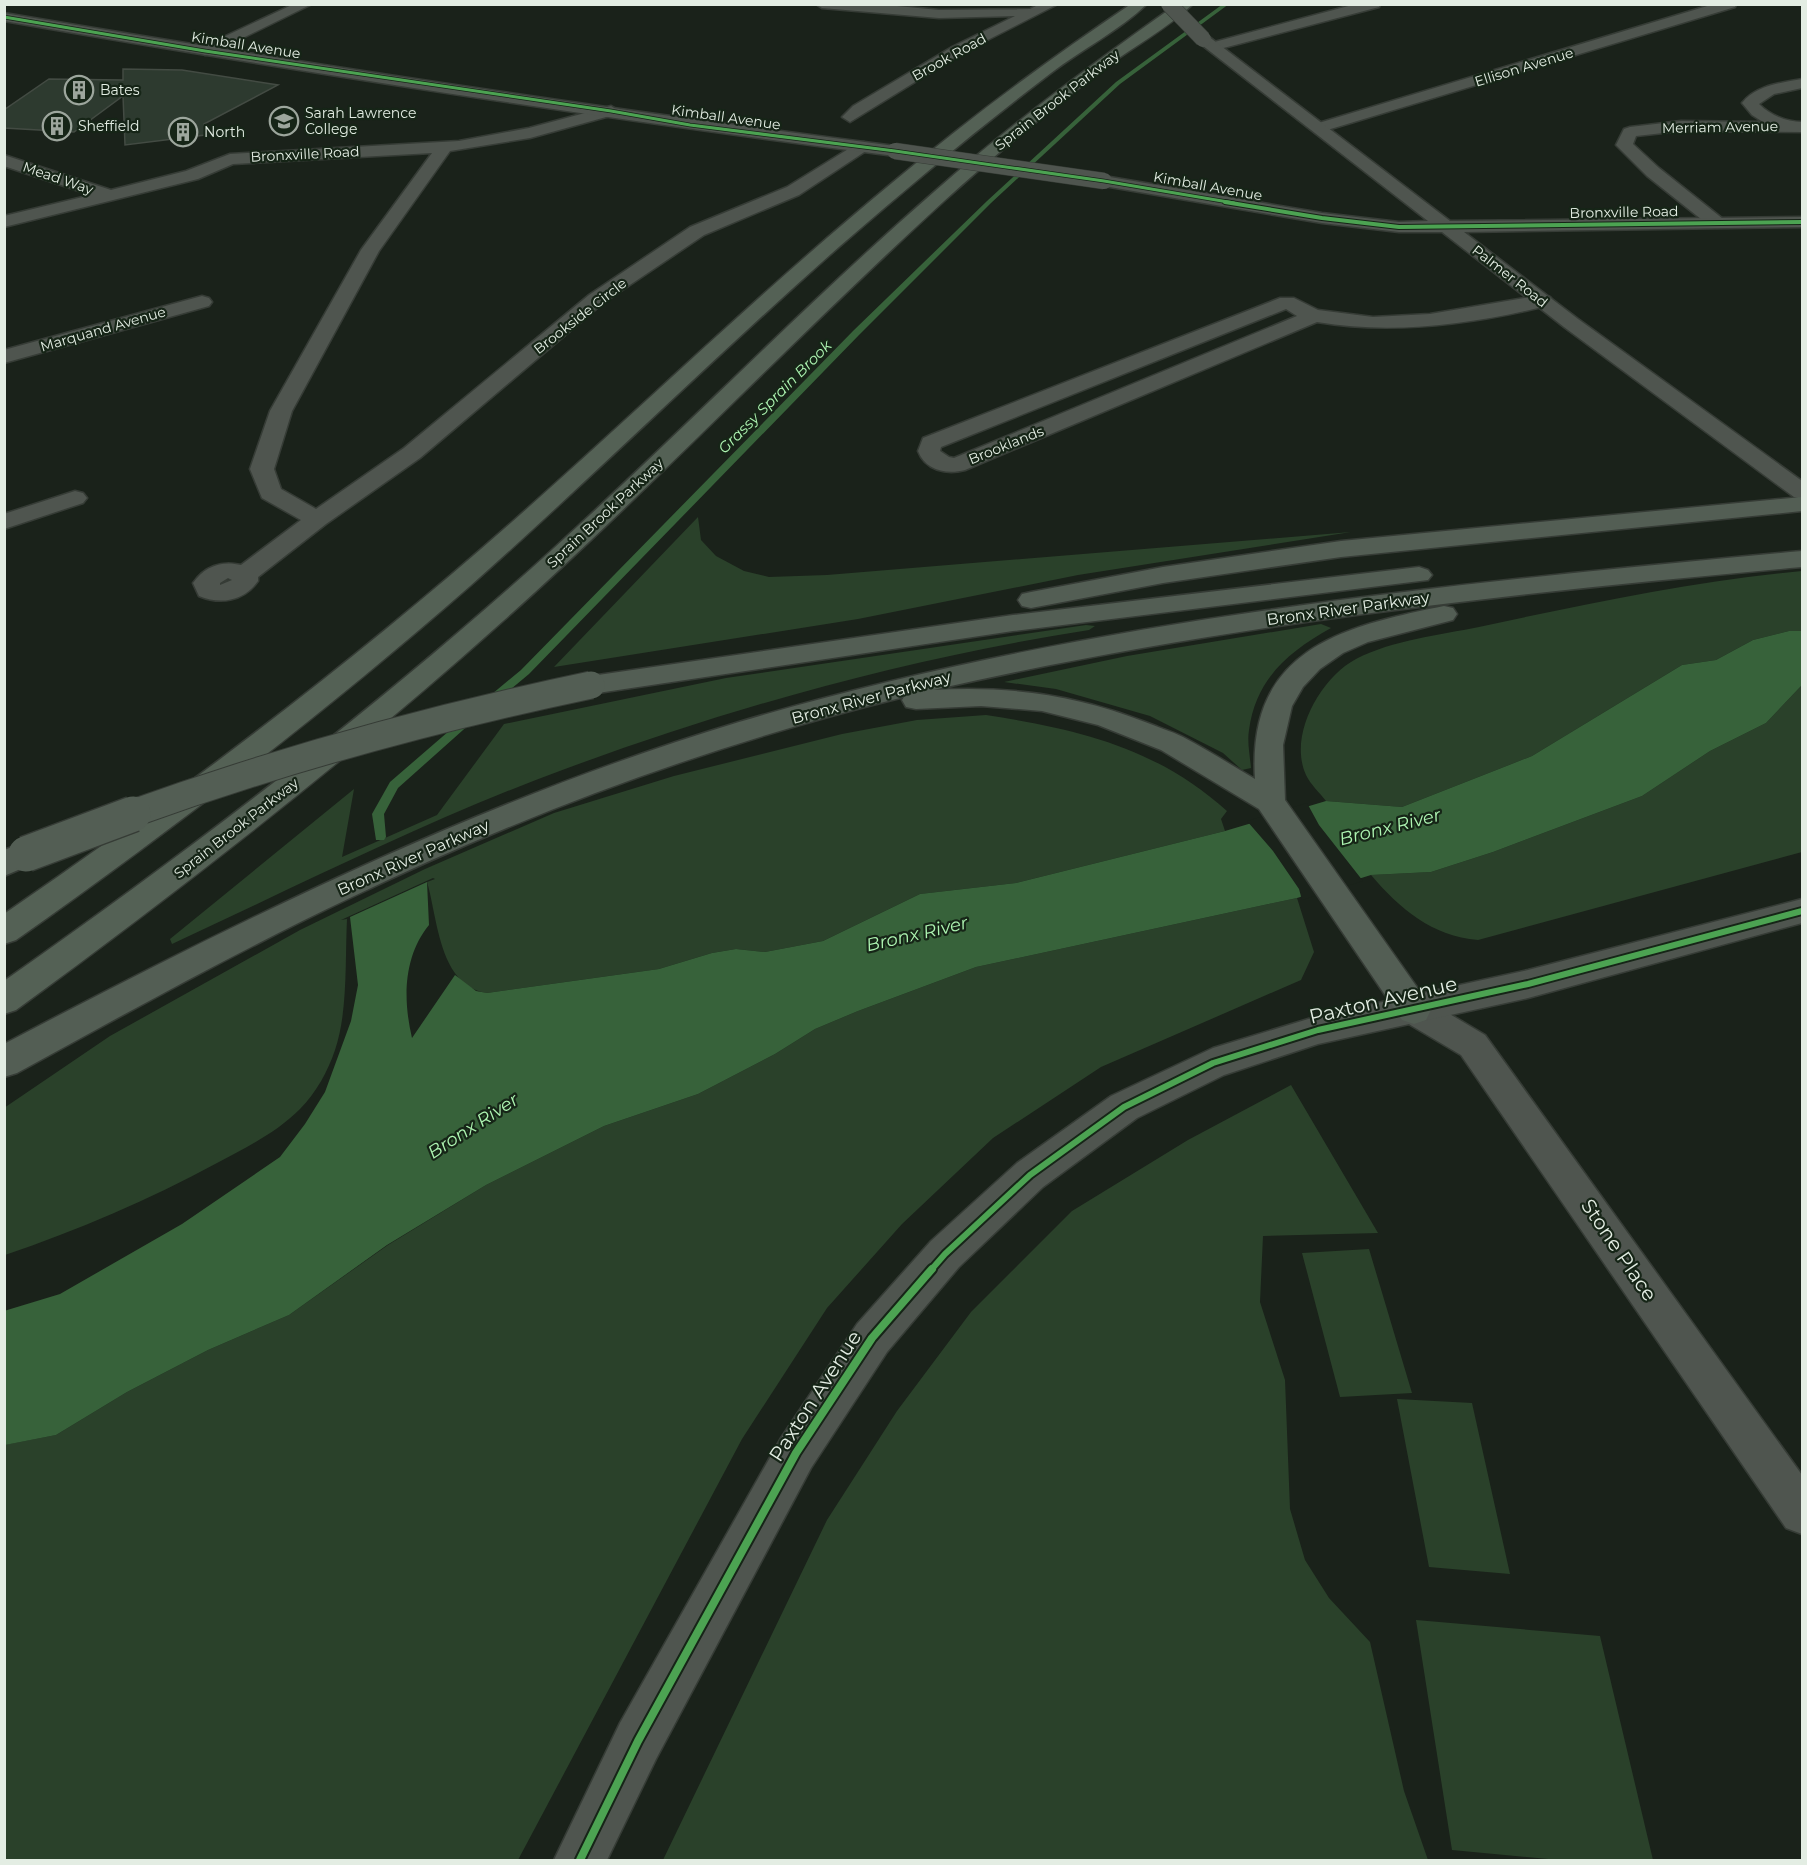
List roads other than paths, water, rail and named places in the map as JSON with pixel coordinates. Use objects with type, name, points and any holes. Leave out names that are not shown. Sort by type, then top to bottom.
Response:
[{"type":"highway","name":"Sprain Brook Parkway","points":[[4,931],[170,814],[369,658],[520,528],[779,290],[893,190],[992,110],[1141,4]]},
{"type":"highway","name":"Sprain Brook Parkway","points":[[4,1000],[202,856],[383,712],[562,554],[898,234],[965,174],[1089,73],[1187,4]]},
{"type":"highway","points":[[752,660],[970,611],[1142,579],[1274,558],[1444,538],[1803,504]]},
{"type":"highway","name":"Bronx River Parkway","points":[[15,859],[174,798],[313,753],[516,699],[591,685],[1013,622],[1470,570],[1803,540]]},
{"type":"highway","name":"Bronx River Parkway","points":[[4,1062],[213,951],[344,886],[620,772],[813,711],[944,677],[1102,646],[1379,603],[1615,576],[1803,559]]},
{"type":"highway","points":[[1270,801],[1272,781],[1268,759],[1269,740],[1276,708],[1286,690],[1315,658],[1353,637],[1375,630],[1615,576]]},
{"type":"highway","points":[[813,711],[949,698],[981,697],[1042,702],[1108,718],[1171,743],[1270,801],[1414,1010]]},
{"type":"street","points":[[205,51],[306,4]]},
{"type":"street","points":[[822,4],[949,14],[1045,8]]},
{"type":"street","name":"Palmer Road","points":[[1169,4],[1208,43],[1318,128],[1543,301],[1803,492]]},
{"type":"street","points":[[1208,43],[1374,4]]},
{"type":"street","name":"Ellison Avenue","points":[[1318,128],[1730,4]]},
{"type":"street","name":"Brook Road","points":[[850,117],[859,109],[957,50],[1045,8]]},
{"type":"street","name":"Kimball Avenue","points":[[4,17],[205,51],[611,111],[690,125],[1104,181],[1322,218],[1399,227],[1446,226]]},
{"type":"street","points":[[1795,127],[1765,117],[1755,111],[1750,103],[1758,95],[1775,88],[1803,84]]},
{"type":"street","name":"Bronxville Road","points":[[4,222],[192,176],[230,159],[445,147],[530,133],[611,111]]},
{"type":"street","name":"Merriam Avenue","points":[[1717,223],[1653,172],[1624,145],[1630,132],[1681,126],[1795,127]]},
{"type":"street","points":[[317,519],[270,493],[262,470],[281,411],[370,250],[445,147]]},
{"type":"street","name":"Brookside Circle","points":[[245,574],[317,519],[412,453],[596,299],[697,231],[793,191],[864,147]]},
{"type":"street","name":"Mead Way","points":[[4,160],[112,196]]},
{"type":"street","name":"Bronxville Road","points":[[1446,226],[1803,222]]},
{"type":"street","name":"Brooklands","points":[[1314,316],[957,465],[944,464],[932,458],[929,452],[931,443],[1287,302],[1314,316],[1370,323],[1460,317],[1543,301]]},
{"type":"street","name":"Marquand Avenue","points":[[4,357],[202,302]]},
{"type":"street","points":[[1164,350],[1193,367]]},
{"type":"street","points":[[4,522],[75,498]]},
{"type":"street","name":"Paxton Avenue","points":[[580,1860],[638,1741],[796,1453],[872,1338],[945,1254],[1030,1175],[1124,1107],[1213,1063],[1318,1030],[1528,984],[1803,911]]},
{"type":"street","name":"Stone Place","points":[[1414,1010],[1473,1045],[1803,1512]]},
{"type":"water","name":"Bronx River","points":[[1789,631],[1802,631],[1802,685],[1766,723],[1710,751],[1642,796],[1493,852],[1431,872],[1371,875],[1297,898],[976,967],[858,1011],[815,1029],[775,1054],[698,1094],[604,1126],[486,1185],[387,1245],[289,1315],[208,1350],[127,1392],[56,1435],[5,1445],[4,1311],[60,1294],[182,1224],[280,1157],[305,1124],[325,1092],[351,1021],[358,985],[350,917],[427,882],[429,925],[414,951],[407,979],[407,1009],[412,1038],[455,975],[476,991],[487,993],[659,969],[712,953],[736,949],[765,952],[823,941],[920,894],[1016,883],[1225,831],[1326,801],[1402,807],[1532,756],[1682,665],[1716,660],[1753,640]]},
{"type":"waterway","name":"Grassy Sprain Brook","points":[[490,701],[525,672],[856,333],[989,202],[1118,83],[1227,4]]},
{"type":"waterway","name":"Grassy Sprain Brook","points":[[380,837],[378,814],[394,785],[468,720]]},
{"type":"place","name":"Bates","points":[[79,90]]},
{"type":"place","name":"Sarah Lawrence College","points":[[284,121]]},
{"type":"place","name":"Sheffield","points":[[57,126]]},
{"type":"place","name":"North","points":[[183,132]]}]
